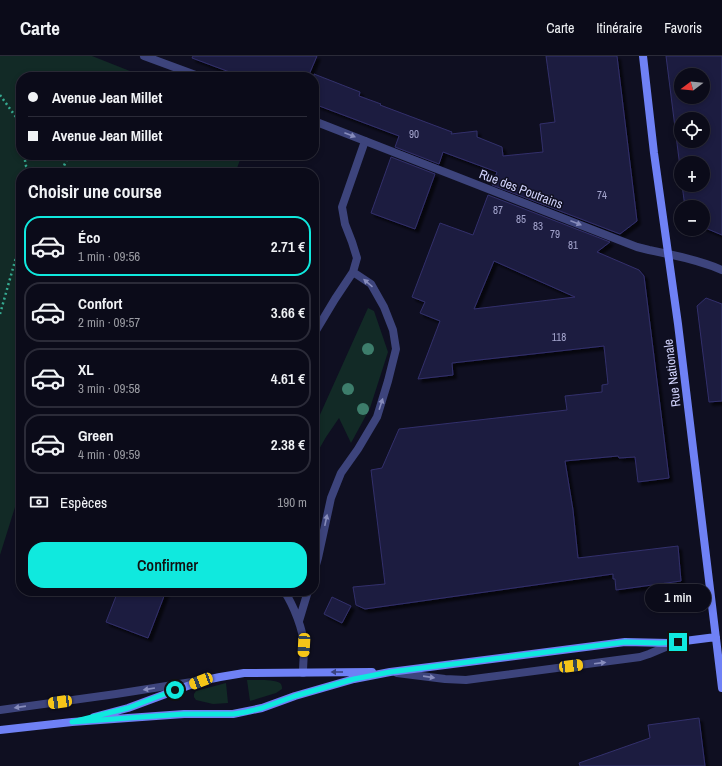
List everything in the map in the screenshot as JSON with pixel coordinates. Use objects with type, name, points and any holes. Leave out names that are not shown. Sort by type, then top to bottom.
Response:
[{"type":"main road","name":"Rue Nationale","points":[[643,56],[654,154],[678,324],[722,688]]},
{"type":"main road","points":[[0,730],[72,722],[184,714],[233,714],[262,708],[295,696],[354,679],[390,672],[625,642],[660,643],[716,637]]},
{"type":"main road","points":[[72,722],[128,708],[201,681],[220,676],[244,673],[390,672]]},
{"type":"street","points":[[144,56],[187,72]]},
{"type":"street","name":"Rue des Poutrains","points":[[319,123],[637,247],[706,263],[722,270]]},
{"type":"street","points":[[319,326],[353,272],[357,258],[345,224],[342,207],[365,141]]},
{"type":"street","points":[[319,553],[331,498],[341,473],[358,449],[377,417],[396,349],[393,330],[384,307],[371,284],[353,272]]},
{"type":"street","points":[[287,596],[299,621],[304,645],[302,672]]},
{"type":"street","points":[[299,621],[306,596]]},
{"type":"street","points":[[390,672],[445,679],[466,680],[640,657],[678,642]]},
{"type":"street","points":[[0,710],[201,681]]},
{"type":"path","points":[[0,94],[16,117]]},
{"type":"path","points":[[0,314],[16,258]]},
{"type":"green space","points":[[0,56],[92,56],[132,72],[16,72],[16,160],[240,160],[237,168],[16,168],[16,504],[0,555]]},
{"type":"green space","points":[[368,308],[374,311],[388,352],[370,408],[351,443],[339,418],[319,449],[319,417]]},
{"type":"green space","points":[[247,680],[274,681],[281,684],[282,689],[276,693],[250,701]]},
{"type":"green space","points":[[226,683],[228,703],[213,704],[196,700],[194,697],[196,691]]},
{"type":"building","points":[[193,56],[317,56],[310,72],[230,72],[192,58]]},
{"type":"building","points":[[546,56],[617,56],[637,221],[620,234],[492,185],[497,172],[443,152],[439,164],[395,147],[399,136],[319,106],[319,76],[360,92],[359,96],[452,132],[451,134],[477,131],[477,137],[502,147],[503,156],[543,152],[540,124],[555,122]]},
{"type":"building","points":[[666,56],[722,56],[722,235],[710,230],[710,200],[684,200],[683,192],[710,192],[710,156],[679,156],[678,148],[710,148],[710,112],[674,112],[674,119]]},
{"type":"building","points":[[391,157],[435,174],[415,229],[371,213]]},
{"type":"building","points":[[488,195],[610,242],[597,252],[639,270],[644,276],[669,478],[638,482],[635,457],[619,458],[618,456],[565,461],[573,510],[578,558],[678,546],[681,581],[616,590],[613,574],[365,609],[356,605],[353,587],[385,584],[371,470],[382,468],[399,429],[567,410],[565,396],[602,392],[602,385],[608,384],[604,346],[452,363],[453,375],[418,379],[440,321],[420,313],[425,302],[412,297],[440,223],[473,235]],"holes":[[[494,261],[575,297],[474,309]]]},
{"type":"building","points":[[706,298],[722,304],[722,401],[709,402],[697,306]]},
{"type":"building","points":[[116,596],[164,596],[148,638],[106,622]]},
{"type":"building","points":[[332,597],[351,606],[342,623],[324,614]]},
{"type":"building","points":[[699,718],[705,766],[580,766],[579,763],[650,738],[648,725]]},
{"type":"route","points":[[175,690],[128,708],[72,722],[184,714],[233,714],[262,708],[295,696],[354,679],[390,672],[625,642],[678,642]]}]
